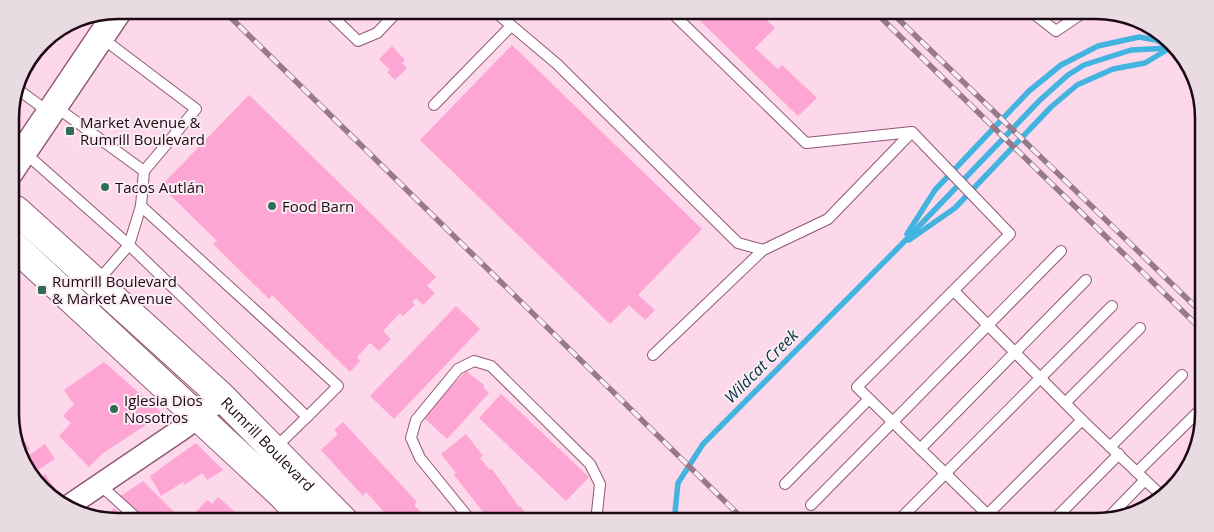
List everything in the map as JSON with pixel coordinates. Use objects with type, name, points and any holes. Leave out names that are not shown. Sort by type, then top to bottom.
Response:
[{"type":"main road","name":"Rumrill Boulevard","points":[[19,213],[223,398],[336,513]]},
{"type":"main road","name":"Rumrill Boulevard","points":[[19,251],[282,495],[299,513]]},
{"type":"street","points":[[19,159],[114,19]]},
{"type":"street","points":[[73,503],[223,398]]},
{"type":"lane","points":[[335,19],[358,41],[377,33],[390,19]]},
{"type":"lane","points":[[503,19],[557,64],[738,242],[763,250]]},
{"type":"lane","points":[[677,19],[806,143],[912,132]]},
{"type":"lane","points":[[1041,19],[1056,31],[1074,19]]},
{"type":"lane","points":[[434,105],[511,26]]},
{"type":"lane","points":[[96,282],[129,246],[141,206],[144,171],[196,109],[102,38]]},
{"type":"lane","points":[[22,92],[144,171]]},
{"type":"lane","points":[[912,132],[1010,234],[857,387],[946,474],[982,513]]},
{"type":"lane","points":[[653,354],[763,250],[828,219],[912,132]]},
{"type":"lane","points":[[19,164],[129,246],[307,417]]},
{"type":"lane","points":[[141,206],[338,386],[274,448]]},
{"type":"lane","points":[[811,505],[1061,251]]},
{"type":"lane","points":[[920,449],[1014,351],[1086,280]]},
{"type":"lane","points":[[954,290],[1082,420],[1158,492]]},
{"type":"lane","points":[[906,513],[1112,306]]},
{"type":"lane","points":[[1065,402],[1140,328]]},
{"type":"lane","points":[[465,513],[420,458],[411,438],[416,420],[458,369],[474,361],[491,366],[590,464],[600,484],[597,513]]},
{"type":"lane","points":[[1110,447],[1182,375]]},
{"type":"lane","points":[[785,484],[869,398]]},
{"type":"lane","points":[[1136,472],[1195,415]]},
{"type":"lane","points":[[993,513],[1082,420]]},
{"type":"lane","points":[[1061,513],[1119,454]]},
{"type":"lane","points":[[1115,511],[1145,480]]},
{"type":"lane","points":[[99,484],[131,513]]},
{"type":"building","points":[[698,19],[766,19],[775,28],[755,48],[778,69],[782,65],[817,98],[798,116]]},
{"type":"building","points":[[512,45],[702,229],[638,295],[655,310],[645,320],[629,305],[610,324],[420,140]]},
{"type":"building","points":[[392,46],[405,60],[402,63],[407,68],[395,80],[387,72],[390,70],[379,59]]},
{"type":"building","name":"Food Barn","points":[[249,95],[436,277],[427,286],[435,293],[423,305],[416,298],[412,302],[415,305],[403,316],[400,313],[383,331],[391,339],[379,351],[370,343],[357,357],[360,361],[350,372],[272,295],[269,299],[213,244],[217,241],[161,186]]},
{"type":"building","points":[[456,306],[480,329],[394,419],[370,396]]},
{"type":"building","name":"Iglesia Dios Nosotros","points":[[104,362],[163,414],[103,453],[89,467],[59,436],[71,423],[63,416],[74,404],[64,390]]},
{"type":"building","points":[[466,371],[484,385],[483,387],[489,393],[447,439],[423,417]]},
{"type":"building","points":[[501,394],[589,477],[566,501],[479,418]]},
{"type":"building","points":[[343,422],[417,502],[414,505],[422,513],[385,513],[366,492],[363,496],[321,450],[338,434],[334,430]]},
{"type":"building","points":[[466,434],[483,456],[480,458],[490,470],[492,469],[519,507],[526,513],[484,513],[454,475],[456,473],[441,454]]},
{"type":"building","points":[[21,436],[30,449],[26,452]]},
{"type":"building","points":[[196,443],[223,470],[207,480],[202,473],[184,485],[183,482],[161,496],[150,476]]},
{"type":"building","points":[[45,444],[55,459],[38,470],[28,456]]},
{"type":"building","points":[[45,474],[54,490],[41,477]]},
{"type":"building","points":[[143,481],[175,513],[139,513],[121,496]]},
{"type":"building","points":[[218,497],[236,513],[195,513],[207,500],[212,504]]},
{"type":"building","points":[[114,508],[120,513],[111,513]]},
{"type":"waterway","name":"Wildcat Creek","points":[[907,234],[935,190],[1029,91],[1061,65],[1098,46],[1139,37],[1160,42]]},
{"type":"waterway","name":"Wildcat Creek","points":[[675,513],[678,483],[703,444],[899,247],[1040,100],[1068,75],[1084,65],[1131,50],[1166,48]]},
{"type":"waterway","name":"Wildcat Creek","points":[[909,240],[955,208],[1051,107],[1077,85],[1113,69],[1145,63],[1168,50]]},
{"type":"railway","points":[[232,19],[737,513]]},
{"type":"railway","points":[[882,19],[1195,323]]},
{"type":"railway","points":[[898,19],[1195,306]]},
{"type":"place","name":"Market Avenue & Rumrill Boulevard","points":[[70,131]]},
{"type":"place","name":"Tacos Autlán","points":[[105,187]]},
{"type":"place","name":"Food Barn","points":[[272,206]]},
{"type":"place","name":"Rumrill Boulevard & Market Avenue","points":[[42,290]]},
{"type":"place","name":"Iglesia Dios Nosotros","points":[[114,409]]}]
